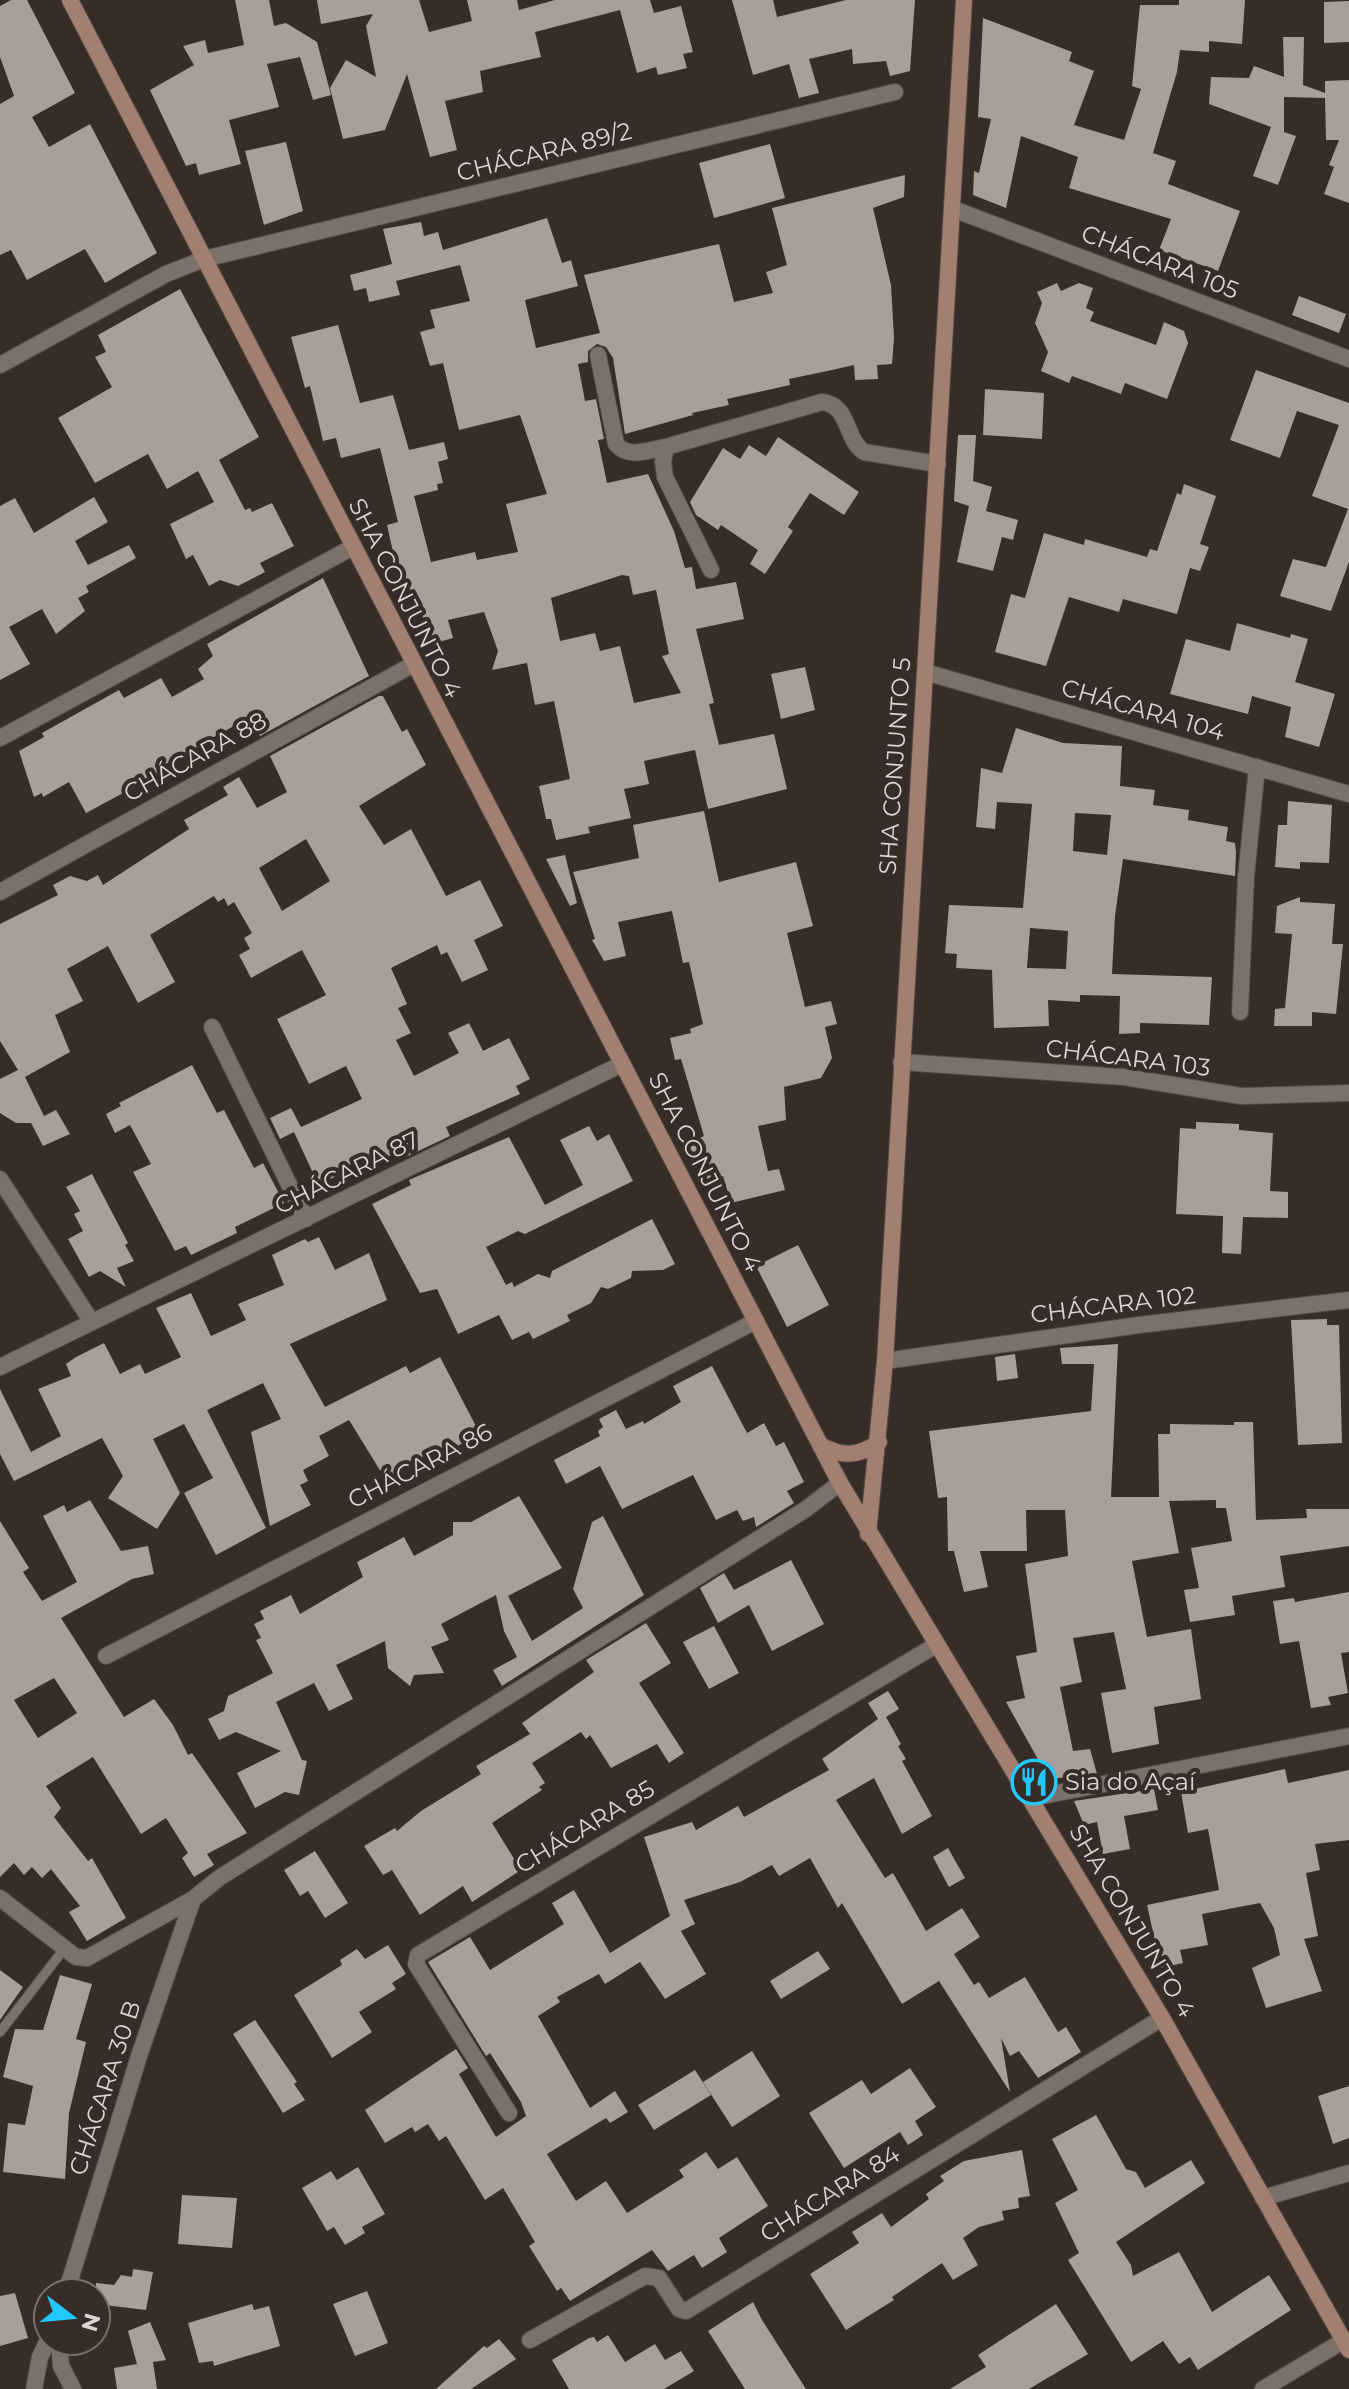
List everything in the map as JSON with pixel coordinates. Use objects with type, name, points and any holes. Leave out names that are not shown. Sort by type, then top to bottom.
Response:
[{"type":"street","name":"SHA CONJUNTO 4","points":[[70,0],[412,665],[840,1483],[1162,2018],[1346,2345]]},
{"type":"street","name":"SHA CONJUNTO 5","points":[[868,1534],[885,1361],[964,0]]},
{"type":"street","name":"CHÁCARA 89/2","points":[[0,365],[166,274],[204,259],[895,92]]},
{"type":"street","name":"CHÁCARA 105","points":[[953,209],[1349,359]]},
{"type":"street","points":[[598,355],[616,444],[622,451],[631,453],[666,447],[822,402],[833,403],[840,409],[856,446],[864,452],[938,464]]},
{"type":"street","points":[[666,447],[663,462],[665,477],[711,570]]},
{"type":"street","points":[[0,738],[353,547]]},
{"type":"street","name":"CHÁCARA 88","points":[[0,892],[412,665]]},
{"type":"street","name":"CHÁCARA 104","points":[[925,672],[1349,794]]},
{"type":"street","points":[[1240,1012],[1246,877],[1257,767]]},
{"type":"street","points":[[212,1027],[306,1219]]},
{"type":"street","name":"CHÁCARA 103","points":[[901,1062],[1124,1077],[1241,1096],[1349,1093]]},
{"type":"street","name":"CHÁCARA 87","points":[[0,1367],[622,1064]]},
{"type":"street","points":[[0,1179],[91,1321]]},
{"type":"street","name":"CHÁCARA 102","points":[[885,1361],[1139,1325],[1349,1300]]},
{"type":"street","name":"CHÁCARA 86","points":[[106,1656],[756,1321]]},
{"type":"street","points":[[820,1445],[838,1454],[853,1455],[879,1442]]},
{"type":"street","points":[[0,1898],[64,1949],[82,1960],[87,1958],[193,1899],[219,1878],[806,1509],[840,1483]]},
{"type":"street","name":"CHÁCARA 85","points":[[509,2113],[416,1964],[418,1955],[936,1645]]},
{"type":"street","points":[[1032,1798],[1349,1736]]},
{"type":"street","name":"CHÁCARA 30 B","points":[[71,2277],[140,2053],[193,1899]]},
{"type":"street","name":"CHÁCARA 84","points":[[530,2340],[645,2276],[659,2278],[679,2309],[686,2311],[1162,2018]]},
{"type":"street","points":[[1263,2198],[1349,2173]]},
{"type":"street","points":[[1263,2389],[1346,2345]]},
{"type":"street","points":[[34,2389],[40,2357]]},
{"type":"street","points":[[60,2357],[61,2366],[73,2389]]},
{"type":"lane","points":[[0,2032],[64,1949]]},
{"type":"building","points":[[11,0],[27,0],[75,93],[32,117],[49,147],[90,124],[157,253],[105,283],[85,249],[27,280],[11,250],[0,255],[0,104],[14,96],[0,57],[0,6]]},
{"type":"building","points":[[235,0],[269,0],[274,26],[286,23],[317,42],[331,95],[313,100],[300,57],[267,64],[279,107],[229,120],[241,164],[199,175],[196,163],[186,166],[150,90],[194,65],[183,46],[205,40],[208,53],[244,45]]},
{"type":"building","points":[[317,0],[419,0],[429,32],[472,21],[467,0],[517,0],[519,10],[555,0],[650,0],[654,13],[681,6],[693,52],[683,54],[687,68],[658,75],[656,67],[637,73],[620,10],[535,32],[541,57],[480,71],[483,92],[445,101],[457,150],[430,157],[407,74],[385,130],[343,139],[330,88],[346,60],[376,77],[366,26],[373,14],[321,24]]},
{"type":"building","points":[[732,0],[773,0],[777,17],[846,0],[915,0],[910,71],[890,76],[886,61],[853,64],[852,49],[809,59],[819,93],[799,98],[789,64],[753,75]]},
{"type":"building","points":[[1179,0],[1245,0],[1242,44],[1209,41],[1209,52],[1180,50],[1177,72],[1153,153],[1176,161],[1168,184],[1240,211],[1218,271],[1159,250],[1171,219],[1069,188],[1078,157],[1021,136],[1006,208],[973,195],[974,171],[979,173],[991,119],[978,117],[983,18],[1072,52],[1069,61],[1094,71],[1074,125],[1124,140],[1141,89],[1132,86],[1140,5],[1179,5]]},
{"type":"building","points":[[1349,1],[1349,42],[1324,43],[1324,2]]},
{"type":"building","points":[[1283,37],[1304,37],[1303,85],[1325,93],[1325,81],[1349,80],[1349,203],[1324,194],[1334,167],[1329,165],[1339,140],[1326,140],[1325,98],[1284,97],[1284,132],[1296,136],[1278,185],[1253,176],[1271,127],[1209,104],[1211,77],[1249,78],[1254,66],[1284,77]]},
{"type":"building","points":[[286,142],[303,211],[264,225],[245,151]]},
{"type":"building","points":[[770,144],[785,198],[714,218],[699,163]]},
{"type":"building","points":[[905,175],[904,197],[873,208],[891,285],[894,338],[892,364],[877,365],[878,379],[855,380],[854,365],[789,379],[790,385],[727,399],[729,405],[625,434],[613,358],[606,347],[597,344],[588,351],[588,362],[578,364],[585,401],[596,399],[604,439],[598,440],[607,483],[648,474],[674,531],[685,568],[692,567],[696,589],[736,582],[744,619],[696,629],[714,703],[709,704],[719,745],[774,734],[787,789],[708,809],[695,750],[644,761],[649,784],[624,789],[631,818],[588,827],[590,833],[556,840],[551,819],[546,819],[539,786],[570,779],[554,701],[535,705],[527,663],[492,670],[498,651],[484,612],[448,620],[453,638],[435,643],[393,552],[387,525],[398,522],[380,448],[341,458],[336,438],[323,441],[310,386],[305,388],[291,337],[338,325],[360,403],[393,395],[409,450],[444,442],[448,459],[438,462],[443,483],[437,484],[438,490],[414,496],[431,562],[475,552],[477,560],[518,552],[506,504],[547,494],[520,415],[459,430],[443,363],[430,366],[420,332],[435,328],[430,310],[470,301],[460,265],[396,281],[400,295],[369,302],[366,288],[354,291],[350,275],[392,264],[383,229],[421,222],[424,236],[438,232],[443,250],[547,218],[562,263],[571,260],[578,286],[525,300],[536,348],[600,333],[584,275],[719,244],[734,302],[773,293],[766,272],[787,265],[772,208]],"holes":[[[622,575],[629,576],[633,595],[656,590],[669,654],[662,656],[681,693],[634,703],[620,646],[600,651],[595,633],[560,641],[551,598]]]},
{"type":"building","points":[[1057,283],[1061,291],[1079,283],[1093,288],[1086,308],[1094,312],[1090,321],[1156,345],[1164,322],[1184,331],[1188,343],[1167,399],[1125,383],[1121,394],[1072,376],[1069,383],[1041,371],[1048,352],[1035,323],[1042,303],[1037,292]]},
{"type":"building","points":[[180,289],[259,437],[219,460],[245,510],[250,508],[252,512],[272,503],[294,546],[260,563],[265,572],[238,586],[220,580],[209,586],[193,555],[186,559],[170,524],[214,502],[198,471],[167,489],[148,454],[95,483],[58,418],[112,387],[95,357],[106,352],[98,335]]},
{"type":"building","points":[[1299,296],[1346,314],[1339,333],[1292,315]]},
{"type":"building","points":[[1256,370],[1349,403],[1349,562],[1331,611],[1280,596],[1293,559],[1326,567],[1348,509],[1312,496],[1339,425],[1297,411],[1280,458],[1230,440]]},
{"type":"building","points":[[985,389],[1044,393],[1042,439],[983,435]]},
{"type":"building","points":[[958,435],[976,435],[973,481],[992,487],[986,511],[1018,520],[1013,540],[1002,537],[993,571],[957,562],[969,506],[954,501]]},
{"type":"building","points":[[778,437],[859,492],[844,515],[810,493],[788,527],[793,531],[765,574],[750,564],[758,550],[721,525],[718,530],[696,515],[690,502],[723,448],[740,459],[749,445],[766,456]]},
{"type":"building","points":[[1184,484],[1216,496],[1200,544],[1209,547],[1200,571],[1190,568],[1177,614],[1123,599],[1119,612],[1069,597],[1046,666],[995,652],[1011,594],[1025,598],[1044,533],[1084,545],[1085,539],[1147,557],[1150,549],[1157,551],[1177,493],[1181,495]]},
{"type":"building","points":[[94,497],[108,522],[75,541],[88,565],[129,545],[136,558],[86,586],[89,592],[78,598],[85,611],[56,634],[42,609],[9,627],[30,664],[0,680],[0,506],[15,498],[34,533]]},
{"type":"building","points":[[323,578],[369,676],[260,736],[255,728],[248,733],[241,722],[162,766],[164,771],[86,813],[69,782],[43,797],[42,793],[34,797],[19,751],[44,737],[42,733],[119,690],[124,698],[161,678],[172,697],[204,679],[198,669],[213,656],[207,644]]},
{"type":"building","points":[[1237,623],[1290,638],[1291,634],[1308,639],[1295,682],[1335,694],[1319,747],[1285,737],[1291,707],[1252,696],[1248,714],[1170,694],[1186,639],[1230,651]]},
{"type":"building","points":[[805,667],[815,710],[781,719],[771,674]]},
{"type":"building","points":[[383,696],[402,732],[407,729],[426,765],[359,806],[384,845],[411,829],[446,896],[480,880],[503,926],[474,940],[488,970],[462,982],[447,952],[441,955],[437,945],[391,968],[407,1004],[398,1008],[411,1033],[396,1040],[414,1076],[459,1053],[448,1033],[469,1023],[483,1051],[509,1038],[530,1079],[516,1086],[520,1094],[446,1127],[450,1136],[399,1160],[396,1154],[379,1160],[375,1151],[342,1169],[344,1173],[318,1184],[294,1132],[280,1139],[270,1118],[291,1108],[301,1127],[362,1099],[346,1066],[309,1084],[277,1019],[326,995],[302,950],[251,978],[239,955],[250,949],[244,938],[252,933],[234,902],[228,906],[224,898],[218,902],[214,896],[150,935],[175,982],[138,1003],[108,946],[67,969],[83,1001],[55,1015],[70,1052],[25,1077],[44,1116],[56,1110],[70,1134],[43,1146],[31,1123],[16,1123],[0,1113],[0,1079],[18,1070],[0,1041],[0,924],[58,895],[53,885],[70,876],[87,881],[98,875],[103,885],[189,829],[184,820],[228,795],[223,787],[239,777],[257,808],[287,792],[270,756]],"holes":[[[306,839],[330,881],[282,911],[259,868]]]},
{"type":"building","points":[[1016,728],[1063,743],[1122,746],[1120,786],[1155,790],[1153,805],[1189,810],[1188,820],[1228,827],[1226,841],[1235,843],[1235,876],[1123,859],[1115,916],[1112,974],[1212,977],[1209,1025],[1140,1023],[1140,1033],[1119,1034],[1120,996],[1080,995],[1080,1002],[1048,1000],[1049,1026],[994,1028],[992,970],[956,968],[957,954],[945,953],[949,905],[1023,908],[1032,804],[997,802],[995,829],[976,827],[981,768],[1002,773]],"holes":[[[1075,813],[1111,815],[1107,855],[1073,851]],[[1030,928],[1068,931],[1066,969],[1027,968]]]},
{"type":"building","points":[[1288,801],[1332,805],[1329,863],[1300,862],[1300,869],[1275,867],[1278,825],[1287,825]]},
{"type":"building","points":[[704,811],[719,882],[796,862],[813,926],[787,933],[805,1007],[831,1001],[837,1024],[825,1027],[832,1058],[821,1078],[784,1087],[786,1120],[758,1126],[768,1171],[779,1169],[785,1190],[731,1203],[723,1176],[709,1183],[688,1144],[704,1136],[681,1059],[675,1060],[670,1038],[691,1033],[690,1029],[703,1024],[689,962],[683,963],[672,911],[618,922],[626,956],[604,961],[592,940],[595,939],[573,872],[639,858],[633,825]]},
{"type":"building","points":[[565,855],[577,903],[570,906],[546,859]]},
{"type":"building","points":[[1300,897],[1300,902],[1335,904],[1332,944],[1343,944],[1336,1014],[1312,1012],[1312,1026],[1274,1026],[1275,1009],[1285,1008],[1292,934],[1275,933],[1277,906]]},
{"type":"building","points":[[192,1065],[217,1113],[224,1110],[254,1168],[263,1163],[284,1203],[235,1227],[237,1233],[191,1255],[186,1246],[175,1251],[133,1172],[151,1164],[130,1125],[115,1133],[106,1114],[121,1106],[119,1103]]},
{"type":"building","points":[[1196,1122],[1239,1124],[1239,1130],[1273,1133],[1270,1191],[1288,1192],[1288,1218],[1243,1217],[1241,1254],[1222,1253],[1223,1216],[1176,1214],[1180,1128],[1196,1129]]},
{"type":"building","points":[[589,1126],[597,1141],[609,1134],[633,1181],[525,1234],[518,1231],[486,1247],[506,1285],[512,1282],[514,1287],[538,1274],[550,1278],[552,1271],[652,1219],[675,1264],[663,1270],[632,1271],[631,1278],[608,1289],[601,1287],[591,1303],[567,1315],[570,1321],[533,1339],[529,1332],[512,1340],[499,1315],[458,1334],[437,1289],[420,1293],[372,1204],[411,1185],[409,1180],[509,1137],[545,1205],[583,1185],[560,1140]]},
{"type":"building","points":[[92,1174],[128,1243],[125,1245],[134,1261],[117,1268],[126,1287],[100,1271],[89,1277],[68,1239],[83,1231],[74,1214],[80,1211],[66,1187]]},
{"type":"building","points":[[319,1237],[335,1270],[369,1253],[387,1300],[290,1344],[325,1407],[406,1366],[410,1373],[440,1357],[480,1434],[440,1455],[436,1448],[386,1480],[349,1420],[319,1436],[329,1456],[303,1470],[308,1481],[300,1485],[311,1505],[270,1526],[251,1432],[281,1419],[263,1383],[207,1410],[266,1528],[216,1555],[184,1493],[213,1478],[184,1424],[153,1439],[180,1493],[157,1529],[108,1498],[123,1476],[102,1438],[14,1481],[0,1454],[0,1389],[31,1452],[61,1436],[38,1389],[71,1376],[66,1364],[104,1343],[120,1374],[140,1364],[145,1374],[181,1357],[156,1308],[191,1293],[211,1336],[246,1320],[238,1304],[284,1285],[272,1255],[305,1239],[308,1242]]},
{"type":"building","points":[[798,1245],[829,1305],[787,1327],[756,1266]]},
{"type":"building","points":[[1327,1319],[1327,1325],[1339,1325],[1342,1443],[1298,1445],[1291,1320]]},
{"type":"building","points":[[1118,1344],[1111,1497],[1159,1497],[1158,1434],[1170,1434],[1170,1424],[1234,1425],[1234,1422],[1253,1422],[1256,1520],[1307,1518],[1306,1509],[1349,1509],[1349,1546],[1280,1556],[1285,1587],[1232,1596],[1235,1615],[1190,1622],[1184,1590],[1199,1588],[1191,1548],[1232,1541],[1226,1508],[1216,1508],[1216,1500],[1169,1501],[1179,1553],[1132,1561],[1147,1637],[1191,1629],[1201,1699],[1154,1707],[1159,1744],[1112,1753],[1101,1693],[1126,1689],[1114,1632],[1073,1638],[1082,1682],[1060,1687],[1073,1751],[1090,1749],[1097,1774],[1049,1779],[1006,1702],[1025,1698],[1016,1656],[1037,1652],[1025,1564],[1068,1556],[1065,1510],[1026,1510],[1027,1551],[980,1551],[988,1587],[964,1592],[954,1551],[948,1551],[947,1497],[938,1498],[929,1431],[1091,1411],[1094,1364],[1062,1364],[1060,1348]]},
{"type":"building","points":[[1015,1354],[1018,1378],[997,1381],[995,1357]]},
{"type":"building","points":[[712,1366],[747,1433],[764,1423],[776,1446],[784,1442],[804,1482],[787,1491],[794,1503],[756,1527],[754,1517],[743,1521],[737,1510],[716,1520],[693,1475],[622,1509],[600,1466],[566,1484],[554,1460],[600,1436],[598,1431],[603,1427],[599,1419],[616,1410],[626,1429],[643,1421],[644,1424],[681,1402],[673,1386]]},
{"type":"building","points":[[519,1496],[562,1568],[508,1596],[532,1641],[583,1608],[573,1589],[592,1522],[603,1516],[644,1595],[502,1686],[493,1670],[517,1657],[504,1631],[496,1595],[441,1624],[449,1640],[431,1647],[444,1673],[414,1675],[410,1686],[388,1668],[385,1641],[336,1665],[353,1699],[329,1711],[314,1683],[276,1702],[302,1760],[307,1761],[299,1795],[285,1792],[255,1808],[237,1773],[281,1751],[236,1732],[219,1740],[208,1719],[224,1711],[228,1696],[273,1673],[256,1640],[261,1638],[254,1624],[264,1619],[260,1611],[291,1595],[300,1614],[363,1577],[357,1562],[404,1537],[414,1556],[453,1535],[453,1522],[471,1522]]},
{"type":"building","points":[[90,1500],[121,1551],[148,1546],[154,1574],[132,1579],[61,1618],[124,1717],[154,1699],[173,1725],[188,1755],[192,1753],[247,1833],[207,1854],[214,1865],[194,1877],[182,1858],[188,1853],[166,1818],[141,1834],[93,1757],[46,1786],[61,1808],[54,1817],[88,1861],[92,1858],[126,1918],[87,1941],[69,1912],[80,1906],[51,1869],[42,1878],[32,1867],[24,1875],[14,1863],[0,1877],[0,1521],[29,1568],[23,1572],[42,1601],[77,1582],[43,1516],[64,1505],[67,1512]],"holes":[[[54,1678],[77,1713],[38,1738],[14,1700]]]},
{"type":"building","points":[[791,1560],[824,1624],[772,1651],[749,1605],[718,1623],[700,1588],[724,1573],[734,1590]]},
{"type":"building","points":[[1349,1592],[1349,1652],[1341,1653],[1348,1693],[1328,1697],[1331,1705],[1311,1708],[1299,1641],[1280,1644],[1273,1601],[1294,1598],[1295,1602]]},
{"type":"building","points":[[646,1623],[671,1663],[639,1683],[684,1753],[669,1763],[657,1744],[611,1768],[590,1735],[586,1739],[581,1732],[532,1763],[545,1783],[539,1787],[542,1790],[492,1823],[521,1870],[472,1902],[463,1886],[420,1915],[392,1870],[383,1875],[364,1846],[395,1828],[397,1831],[421,1811],[481,1774],[476,1766],[530,1734],[522,1723],[594,1672],[586,1660]]},
{"type":"building","points":[[714,1626],[739,1673],[709,1689],[683,1642]]},
{"type":"building","points":[[888,1691],[899,1709],[886,1717],[901,1744],[898,1746],[906,1759],[902,1761],[932,1816],[902,1834],[874,1778],[836,1800],[885,1878],[893,1873],[926,1931],[962,1908],[980,1937],[954,1954],[974,1985],[979,1982],[989,1998],[1025,1977],[1058,2032],[1066,2027],[1081,2052],[1038,2078],[1019,2051],[1010,2056],[1001,2038],[1010,2092],[939,1981],[902,2004],[842,1903],[838,1908],[810,1858],[779,1876],[772,1865],[740,1882],[684,1900],[695,1924],[681,1931],[706,1974],[665,1999],[640,1962],[605,1984],[599,1974],[557,1997],[560,2002],[538,2016],[590,2108],[615,2091],[628,2112],[610,2123],[606,2118],[547,2154],[576,2201],[606,2181],[627,2213],[684,2177],[679,2170],[706,2152],[718,2169],[737,2157],[768,2206],[719,2238],[727,2252],[702,2268],[694,2255],[668,2271],[652,2250],[570,2301],[561,2288],[557,2291],[529,2246],[535,2242],[503,2188],[485,2200],[446,2136],[439,2141],[428,2124],[415,2132],[412,2127],[385,2143],[365,2110],[456,2049],[468,2068],[459,2074],[496,2137],[526,2116],[521,2102],[490,2053],[486,2056],[428,1962],[470,1937],[490,1970],[564,1924],[552,1903],[574,1890],[610,1953],[670,1916],[644,1837],[692,1822],[696,1830],[738,1806],[744,1817],[829,1770],[822,1759],[878,1719],[868,1703]]},
{"type":"building","points":[[1285,1769],[1288,1783],[1349,1770],[1349,1840],[1315,1844],[1320,1870],[1306,1873],[1318,1936],[1304,1939],[1322,1991],[1266,2008],[1252,1968],[1280,1955],[1274,1928],[1260,1903],[1202,1914],[1208,1945],[1180,1950],[1183,1963],[1161,1968],[1147,1905],[1219,1890],[1208,1829],[1188,1833],[1181,1792]]},
{"type":"building","points":[[1154,1789],[1158,1810],[1124,1816],[1130,1849],[1103,1854],[1097,1822],[1084,1825],[1074,1801]]},
{"type":"building","points":[[948,1848],[965,1878],[949,1887],[933,1857]]},
{"type":"building","points":[[315,1851],[348,1903],[325,1918],[308,1891],[300,1896],[284,1870]]},
{"type":"building","points":[[388,1945],[406,1974],[392,1983],[396,1989],[359,2012],[372,2032],[332,2058],[294,1995],[342,1965],[340,1960],[357,1949],[365,1959]]},
{"type":"building","points":[[818,1951],[830,1969],[781,1999],[770,1981]]},
{"type":"building","points":[[0,1970],[23,1987],[0,2020]]},
{"type":"building","points":[[60,1975],[92,1984],[76,2039],[86,2042],[69,2113],[65,2179],[3,2172],[8,2123],[25,2125],[33,2086],[3,2077],[15,2029],[43,2030]]},
{"type":"building","points":[[255,2020],[297,2082],[294,2084],[305,2100],[283,2113],[233,2034]]},
{"type":"building","points":[[752,2051],[780,2096],[732,2127],[703,2082]]},
{"type":"building","points":[[910,2068],[936,2107],[915,2121],[923,2135],[908,2145],[900,2132],[844,2168],[809,2113],[862,2080],[871,2094]]},
{"type":"building","points":[[695,2070],[711,2095],[654,2130],[638,2105]]},
{"type":"building","points":[[1349,2086],[1349,2138],[1333,2144],[1318,2096]]},
{"type":"building","points":[[1096,2115],[1126,2169],[1136,2172],[1145,2188],[1191,2160],[1205,2183],[1116,2242],[1131,2265],[1133,2276],[1179,2252],[1212,2312],[1269,2275],[1291,2310],[1198,2370],[1190,2357],[1179,2364],[1163,2341],[1131,2362],[1068,2260],[1079,2253],[1055,2203],[1078,2190],[1052,2139]]},
{"type":"building","points":[[1022,2150],[1030,2196],[1018,2198],[1019,2208],[1002,2211],[1004,2220],[979,2227],[963,2238],[978,2265],[953,2280],[942,2263],[892,2297],[894,2300],[846,2330],[810,2274],[859,2243],[852,2232],[882,2213],[891,2227],[929,2199],[926,2194],[944,2181],[940,2176],[964,2161]]},
{"type":"building","points":[[358,2167],[385,2214],[362,2227],[365,2233],[345,2245],[334,2227],[327,2231],[302,2188],[331,2171],[337,2180]]},
{"type":"building","points":[[182,2195],[237,2198],[232,2248],[178,2244]]},
{"type":"building","points":[[133,2269],[153,2272],[146,2310],[112,2306],[112,2285],[121,2275],[132,2277]]},
{"type":"building","points":[[367,2291],[388,2343],[355,2356],[333,2304]]},
{"type":"building","points":[[15,2293],[28,2338],[0,2346],[0,2296]]},
{"type":"building","points":[[753,2302],[806,2389],[745,2389],[708,2331]]},
{"type":"building","points":[[252,2304],[254,2310],[269,2306],[280,2346],[214,2366],[213,2361],[199,2363],[188,2323]]},
{"type":"building","points":[[1056,2304],[1088,2354],[1029,2389],[950,2389],[986,2367],[978,2355]]},
{"type":"building","points":[[150,2322],[166,2360],[153,2362],[157,2389],[117,2389],[114,2368],[137,2364],[128,2331]]},
{"type":"building","points":[[608,2335],[625,2362],[655,2344],[665,2360],[681,2351],[694,2371],[664,2389],[569,2389],[552,2360],[589,2338],[594,2337],[597,2342]]},
{"type":"building","points":[[499,2339],[516,2359],[471,2389],[436,2389],[484,2346],[487,2348]]},
{"type":"place","name":"Sia do Açaí","points":[[1034,1782]]}]
